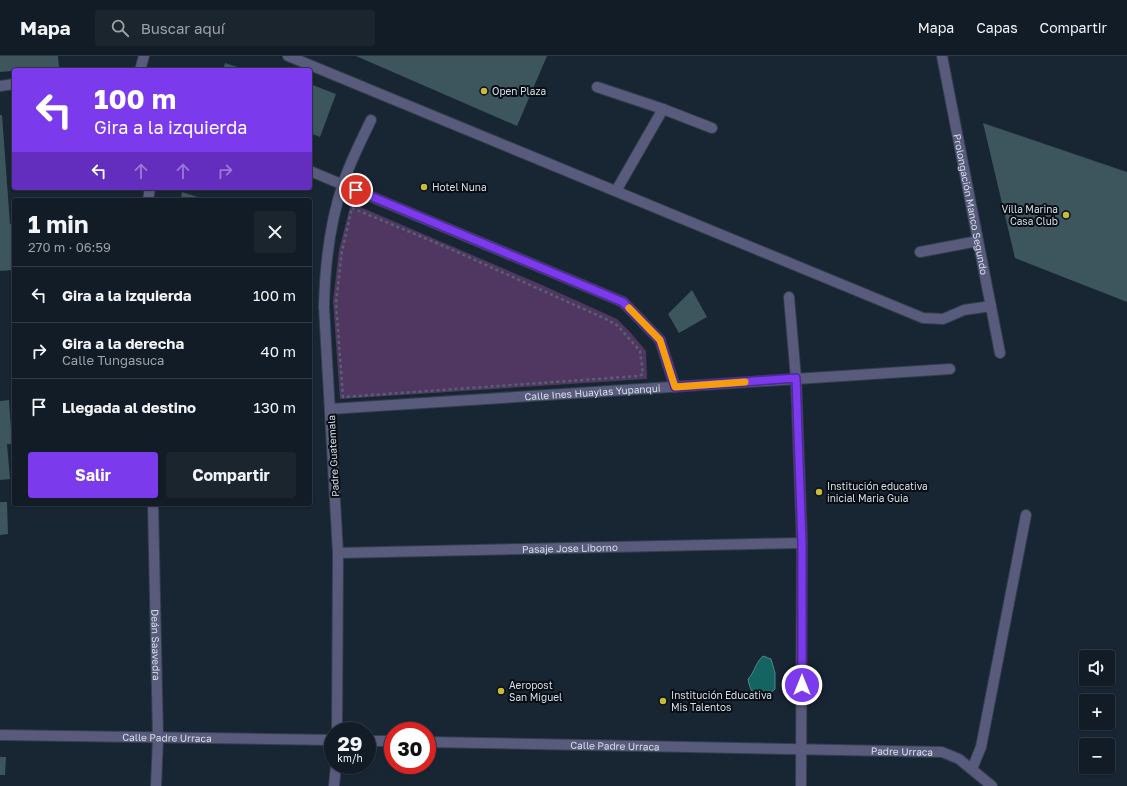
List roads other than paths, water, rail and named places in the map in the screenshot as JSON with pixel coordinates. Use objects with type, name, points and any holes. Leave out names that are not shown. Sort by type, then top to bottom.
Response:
[{"type":"street","points":[[141,68],[144,56]]},
{"type":"street","points":[[288,56],[923,318],[943,319],[964,310],[991,306]]},
{"type":"street","name":"Prolongación Manco Segundo","points":[[942,56],[1000,353]]},
{"type":"street","points":[[0,86],[12,84]]},
{"type":"street","points":[[597,87],[663,109],[712,128]]},
{"type":"street","points":[[616,191],[663,109]]},
{"type":"street","name":"Padre Guatemala","points":[[337,722],[338,553],[324,307],[325,267],[330,233],[343,184],[371,120]]},
{"type":"street","points":[[312,172],[623,302],[660,340],[675,387]]},
{"type":"street","points":[[920,252],[978,240]]},
{"type":"street","points":[[789,297],[796,378],[802,543],[801,786]]},
{"type":"street","name":"Calle Ines Huaylas Yupanqui","points":[[330,409],[796,378],[950,370]]},
{"type":"street","name":"Deán Saavedra","points":[[152,506],[158,738],[156,786]]},
{"type":"street","points":[[972,769],[981,747],[1026,515]]},
{"type":"street","name":"Pasaje Jose Liborno","points":[[338,553],[802,543]]},
{"type":"street","name":"Calle Padre Urraca","points":[[0,735],[324,740]]},
{"type":"street","name":"Calle Padre Urraca","points":[[436,742],[802,749]]},
{"type":"street","name":"Padre Urraca","points":[[802,749],[942,752],[959,759],[992,786]]},
{"type":"street","points":[[334,786],[335,774]]},
{"type":"place","name":"Open Plaza","points":[[484,91]]},
{"type":"place","name":"Hotel Nuna","points":[[424,187]]},
{"type":"place","name":"Villa Marina Casa Club","points":[[1066,215]]},
{"type":"place","name":"Institución educativa inicial Maria Guia","points":[[819,492]]},
{"type":"place","name":"Aeropost San Miguel","points":[[501,691]]},
{"type":"place","name":"Institución Educativa Mis Talentos","points":[[663,701]]}]
